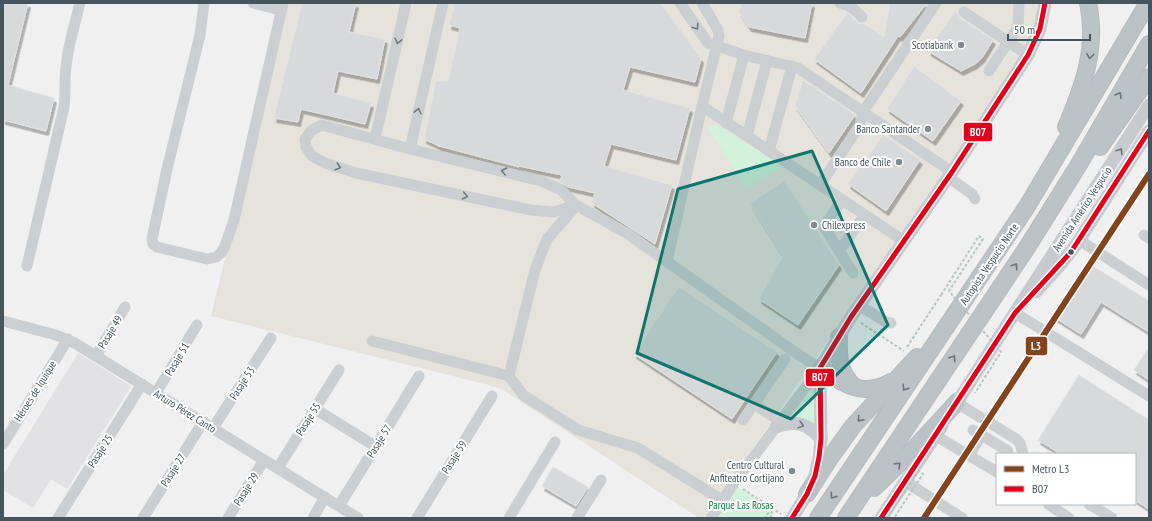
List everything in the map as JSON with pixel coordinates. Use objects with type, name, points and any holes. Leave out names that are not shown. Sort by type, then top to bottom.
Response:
[{"type":"highway","points":[[1026,208],[1063,132],[1084,82],[1092,32],[1088,3]]},
{"type":"highway","name":"Autopista Vespucio Norte","points":[[818,518],[1026,208],[1114,63],[1148,3]]},
{"type":"highway","name":"Autopista Vespucio Norte","points":[[848,515],[1042,225],[1149,44]]},
{"type":"highway","points":[[1042,225],[1082,173],[1149,77]]},
{"type":"highway","points":[[807,494],[853,426],[958,309]]},
{"type":"highway","points":[[839,338],[838,352],[841,369],[847,380],[855,387]]},
{"type":"highway","points":[[820,368],[837,379],[866,390],[872,390],[896,379]]},
{"type":"highway","points":[[848,515],[911,452],[957,402]]},
{"type":"main road","points":[[787,516],[807,494],[816,471],[821,439],[820,368],[860,306],[950,175],[1028,55],[1040,29],[1045,3]]},
{"type":"main road","name":"Avenida Américo Vespucio","points":[[881,518],[936,436],[1149,106]]},
{"type":"main road","name":"Avenida Américo Vespucio","points":[[1015,313],[1062,264],[1149,131]]},
{"type":"main road","points":[[778,424],[800,424],[811,429],[821,439]]},
{"type":"street","points":[[27,266],[64,107],[67,58],[80,3]]},
{"type":"street","points":[[204,3],[200,35],[167,169],[152,239],[153,244],[157,247],[207,259],[216,257],[221,253],[234,220],[282,6],[253,3]]},
{"type":"street","points":[[375,139],[406,3]]},
{"type":"street","points":[[410,149],[443,3]]},
{"type":"street","points":[[680,3],[705,40],[710,44],[744,55],[798,68],[863,112],[950,175],[972,194],[975,199]]},
{"type":"street","points":[[667,261],[719,36],[718,30],[702,3]]},
{"type":"street","points":[[840,3],[854,8],[862,17]]},
{"type":"street","points":[[820,186],[860,125],[863,112],[936,3]]},
{"type":"street","points":[[989,71],[1018,27],[1019,3]]},
{"type":"street","points":[[964,12],[1028,55]]},
{"type":"street","points":[[726,123],[744,55]]},
{"type":"street","points":[[747,136],[767,61]]},
{"type":"street","points":[[769,151],[792,66]]},
{"type":"street","points":[[702,106],[904,241]]},
{"type":"street","points":[[576,205],[554,212],[531,210],[356,173],[325,163],[312,156],[306,147],[305,139],[312,130],[322,125],[410,149],[541,180],[561,190],[576,205],[628,234],[799,355],[820,368],[734,483],[711,518]]},
{"type":"street","points":[[842,200],[824,227],[853,273]]},
{"type":"street","points":[[509,376],[524,310],[537,264],[547,239],[576,205]]},
{"type":"street","points":[[839,251],[865,215]]},
{"type":"street","points":[[1079,240],[1149,285]]},
{"type":"street","points":[[860,306],[891,324]]},
{"type":"street","name":"Pasaje 49","points":[[96,356],[125,307]]},
{"type":"street","points":[[1015,313],[1149,396]]},
{"type":"street","name":"Arturo Pérez Canto","points":[[3,321],[68,339],[358,518]]},
{"type":"street","name":"Pasaje 51","points":[[156,393],[197,325]]},
{"type":"street","name":"Pasaje 53","points":[[213,428],[271,338]]},
{"type":"street","name":"Héroes de Iquique","points":[[3,444],[68,339]]},
{"type":"street","points":[[372,341],[509,376],[523,395],[578,430],[638,448],[722,500]]},
{"type":"street","points":[[743,420],[785,359]]},
{"type":"street","name":"Pasaje 55","points":[[278,468],[339,370]]},
{"type":"street","name":"Pasaje 57","points":[[339,506],[419,376]]},
{"type":"street","name":"Pasaje 25","points":[[58,518],[142,384]]},
{"type":"street","name":"Pasaje 59","points":[[417,518],[492,396]]},
{"type":"street","points":[[957,402],[1016,439],[1020,443],[1024,453]]},
{"type":"street","points":[[754,404],[778,424]]},
{"type":"street","points":[[315,409],[375,446]]},
{"type":"street","name":"Pasaje 27","points":[[143,518],[203,422]]},
{"type":"street","points":[[969,455],[977,432],[1008,451]]},
{"type":"street","points":[[936,436],[996,471]]},
{"type":"street","points":[[509,518],[554,442]]},
{"type":"street","name":"Pasaje 29","points":[[228,518],[264,460]]},
{"type":"street","points":[[577,518],[601,480]]},
{"type":"street","points":[[906,482],[962,518]]},
{"type":"street","points":[[313,518],[325,497]]},
{"type":"street","points":[[1050,505],[1069,518]]},
{"type":"street","points":[[1091,505],[1112,518]]},
{"type":"path","points":[[940,295],[979,236],[983,239],[949,291],[1001,352],[976,393]]},
{"type":"path","points":[[887,518],[919,471],[923,474],[894,518]]},
{"type":"path","points":[[734,483],[787,516]]},
{"type":"path","points":[[770,518],[772,515],[772,508]]},
{"type":"path","points":[[765,518],[772,508]]},
{"type":"highlighted area","points":[[812,151],[888,325],[791,419],[637,353],[678,189]]},
{"type":"shaded area","points":[[287,3],[1038,3],[1032,40],[1019,63],[899,239],[704,518],[699,518],[503,390],[493,386],[211,316]]},
{"type":"shaded area","points":[[78,353],[131,386],[67,489],[51,479],[33,508],[3,490],[3,475]]},
{"type":"green space","points":[[715,124],[782,166],[746,188],[708,128]]},
{"type":"green space","points":[[814,384],[814,425],[804,418],[791,419]]},
{"type":"green space","name":"Parque Las Rosas","points":[[738,487],[774,511],[769,518],[714,518]]},
{"type":"building","points":[[3,3],[28,3],[8,85],[54,98],[46,131],[3,120]]},
{"type":"building","points":[[302,3],[356,3],[349,32],[385,39],[377,79],[338,71],[333,93],[371,103],[365,124],[301,109],[298,122],[274,118]]},
{"type":"building","points":[[455,3],[661,3],[701,59],[695,82],[630,67],[623,90],[690,108],[676,160],[611,144],[604,166],[672,185],[655,244],[592,203],[595,193],[568,187],[560,182],[562,175],[519,167],[439,146],[424,139],[436,81],[448,81],[460,28],[449,25]]},
{"type":"building","points":[[741,3],[812,3],[805,38],[749,27],[739,12]]},
{"type":"building","points":[[890,3],[927,3],[900,37],[898,36],[861,93],[814,59],[847,13],[857,22],[864,24],[884,37]]},
{"type":"building","name":"Scotiabank","points":[[955,11],[960,18],[993,40],[982,58],[975,64],[961,71],[928,51]]},
{"type":"building","points":[[914,66],[961,101],[933,141],[887,109]]},
{"type":"building","points":[[803,80],[855,115],[829,153],[795,106]]},
{"type":"building","points":[[883,135],[920,160],[886,211],[848,184]]},
{"type":"building","points":[[784,181],[839,265],[798,325],[759,299],[783,256],[750,204]]},
{"type":"building","points":[[1088,263],[1149,301],[1149,332],[1101,302],[1081,334],[1054,317]]},
{"type":"building","points":[[679,287],[777,352],[732,419],[634,354]]},
{"type":"building","points":[[1149,347],[1149,380],[1134,370]]},
{"type":"building","points":[[1079,375],[1149,420],[1149,509],[1136,501],[1136,453],[1059,453],[1038,440]]},
{"type":"building","points":[[553,467],[588,487],[576,506],[542,486]]},
{"type":"metro line","name":"L3","points":[[924,518],[1149,174]]},
{"type":"transit line","name":"B07","points":[[792,518],[807,494],[815,476],[819,457],[821,439],[820,368],[851,317],[952,172],[1028,55],[1040,29],[1045,3]]},
{"type":"transit line","name":"B07","points":[[881,518],[1015,313],[1071,252],[1149,131]]},
{"type":"place","name":"Scotiabank","points":[[961,45]]},
{"type":"place","name":"Banco Santander","points":[[928,129]]},
{"type":"place","name":"Banco de Chile","points":[[899,162]]},
{"type":"place","name":"Chilexpress","points":[[814,225]]},
{"type":"place","name":"Centro Cultural Anfiteatro Cortijano","points":[[792,471]]}]
